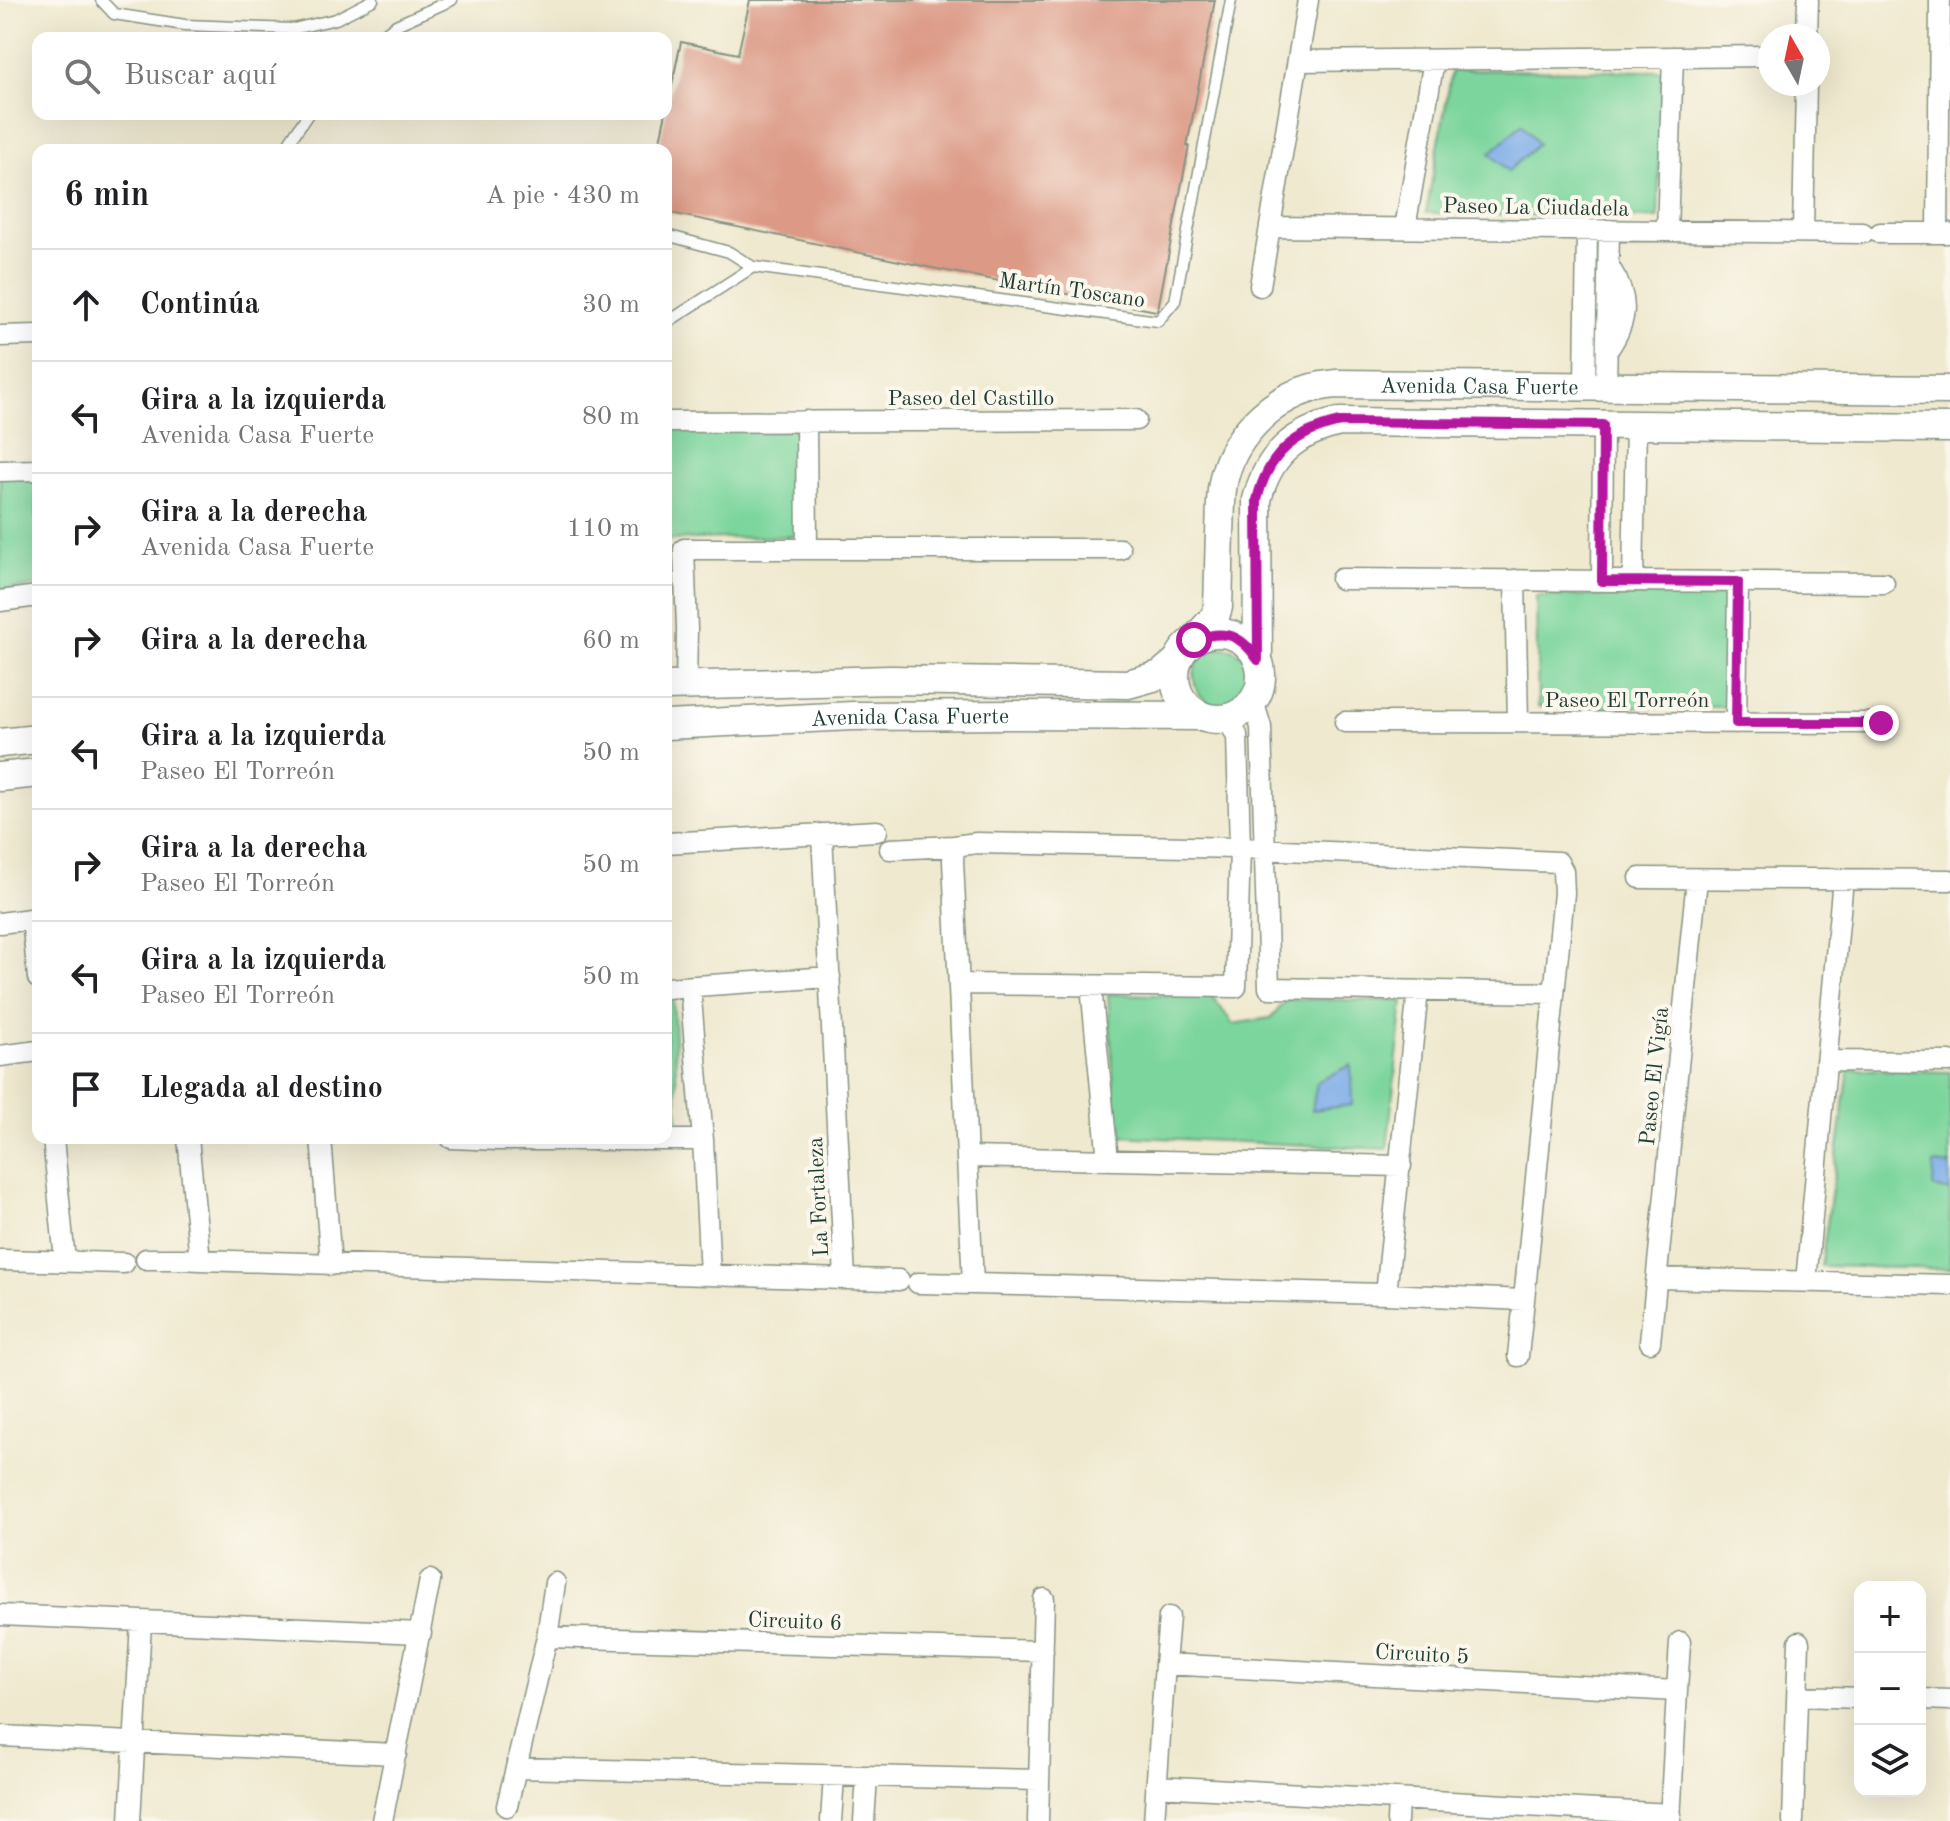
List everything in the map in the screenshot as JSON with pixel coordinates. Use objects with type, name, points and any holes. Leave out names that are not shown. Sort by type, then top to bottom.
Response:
[{"type":"street","points":[[1260,286],[1308,0]]},
{"type":"street","points":[[1807,24],[1808,0]]},
{"type":"street","points":[[1940,0],[1945,54],[1944,234]]},
{"type":"street","points":[[1298,61],[1758,56]]},
{"type":"street","points":[[1667,231],[1673,57]]},
{"type":"street","name":"Paseo La Ciudadela","points":[[1405,228],[1434,60]]},
{"type":"street","points":[[1803,232],[1806,96]]},
{"type":"street","name":"Paseo La Ciudadela","points":[[1270,227],[1944,234]]},
{"type":"street","points":[[1587,230],[1595,387]]},
{"type":"street","points":[[1595,387],[1606,351],[1609,230]]},
{"type":"street","points":[[0,336],[32,335]]},
{"type":"street","name":"Avenida Casa Fuerte","points":[[676,686],[890,680],[1128,684],[1160,675],[1215,617],[1218,607],[1223,482],[1230,461],[1244,436],[1262,416],[1285,399],[1312,388],[1336,384],[1950,392]]},
{"type":"street","points":[[1472,423],[1473,386]]},
{"type":"street","points":[[1950,392],[1945,410],[1950,426]]},
{"type":"street","name":"Paseo del Castillo","points":[[672,422],[1136,420]]},
{"type":"street","points":[[806,421],[807,549]]},
{"type":"street","name":"Avenida Casa Fuerte","points":[[1258,660],[1257,500],[1262,480],[1282,450],[1297,437],[1318,427],[1340,422],[1950,426]]},
{"type":"street","points":[[1602,581],[1603,425]]},
{"type":"street","points":[[1633,581],[1636,425]]},
{"type":"street","points":[[0,471],[32,470]]},
{"type":"street","points":[[676,686],[687,629],[684,549],[1120,549]]},
{"type":"street","points":[[1341,579],[1884,583]]},
{"type":"street","name":"Paseo El Torreón","points":[[1515,580],[1518,722]]},
{"type":"street","name":"Paseo El Torreón","points":[[1736,723],[1738,582]]},
{"type":"street","points":[[0,601],[32,597]]},
{"type":"street","points":[[959,984],[1236,987],[1240,848],[1237,735],[1214,718],[1187,707],[1178,693],[1174,676],[1186,650],[1212,633],[1231,635],[1248,644],[1258,660],[1261,674],[1260,688],[1241,713],[1214,718]]},
{"type":"street","points":[[1253,701],[1261,727],[1269,988],[1554,993]]},
{"type":"street","name":"Avenida Casa Fuerte","points":[[672,725],[853,716],[1214,718]]},
{"type":"street","name":"Paseo El Torreón","points":[[1345,722],[1881,723]]},
{"type":"street","points":[[0,743],[32,740]]},
{"type":"street","points":[[0,777],[32,774]]},
{"type":"street","points":[[672,843],[877,831]]},
{"type":"street","name":"La Fortaleza","points":[[146,1259],[845,1279],[822,835]]},
{"type":"street","points":[[890,849],[977,843],[1240,848],[1558,862],[1563,871],[1564,893],[1518,1356]]},
{"type":"street","points":[[954,846],[973,1284]]},
{"type":"street","points":[[1640,878],[1950,880]]},
{"type":"street","name":"Paseo El Vigía","points":[[1650,1342],[1697,879]]},
{"type":"street","points":[[1806,1282],[1843,879]]},
{"type":"street","points":[[0,923],[32,919]]},
{"type":"street","points":[[672,988],[830,977]]},
{"type":"street","points":[[1091,986],[1108,1160]]},
{"type":"street","points":[[690,987],[710,1274]]},
{"type":"street","points":[[1386,1294],[1418,991]]},
{"type":"street","points":[[0,1056],[32,1052]]},
{"type":"street","points":[[1826,1061],[1950,1062]]},
{"type":"street","points":[[672,1140],[703,1140]]},
{"type":"street","points":[[54,1144],[65,1261]]},
{"type":"street","points":[[189,1144],[200,1260]]},
{"type":"street","points":[[321,1144],[331,1265]]},
{"type":"street","points":[[967,1157],[1401,1166]]},
{"type":"street","points":[[0,1260],[124,1263]]},
{"type":"street","points":[[1657,1278],[1950,1285]]},
{"type":"street","points":[[845,1279],[1524,1300]]},
{"type":"street","points":[[382,1821],[430,1580]]},
{"type":"street","points":[[507,1806],[547,1637],[555,1583]]},
{"type":"street","points":[[1038,1821],[1044,1599]]},
{"type":"street","points":[[0,1615],[421,1633]]},
{"type":"street","points":[[1154,1821],[1169,1617]]},
{"type":"street","points":[[130,1821],[141,1622]]},
{"type":"street","name":"Circuito 6","points":[[547,1637],[1043,1651]]},
{"type":"street","points":[[1156,1786],[1398,1800],[1433,1811],[1670,1817],[1680,1642]]},
{"type":"street","points":[[1793,1821],[1799,1642]]},
{"type":"street","name":"Circuito 5","points":[[1165,1664],[1677,1691]]},
{"type":"street","points":[[1799,1696],[1854,1698]]},
{"type":"street","points":[[1926,1699],[1950,1700]]},
{"type":"street","points":[[0,1736],[396,1754]]},
{"type":"street","points":[[517,1768],[1039,1780]]},
{"type":"street","points":[[831,1821],[834,1776]]},
{"type":"street","points":[[864,1821],[867,1777]]},
{"type":"street","points":[[1397,1821],[1398,1800]]},
{"type":"lane","points":[[101,0],[114,14],[185,25],[293,29],[336,19],[373,0]]},
{"type":"lane","points":[[386,32],[452,0]]},
{"type":"lane","name":"Martín Toscano","points":[[753,267],[1158,321],[1175,301],[1231,0]]},
{"type":"lane","points":[[288,144],[304,120]]},
{"type":"lane","points":[[672,237],[729,252],[753,267],[672,319]]},
{"type":"green space","points":[[1452,70],[1662,71],[1658,218],[1426,213]]},
{"type":"green space","points":[[796,427],[798,536],[672,540],[672,428]]},
{"type":"green space","points":[[32,474],[32,587],[0,590],[0,475]]},
{"type":"green space","points":[[1726,594],[1726,707],[1538,707],[1536,596]]},
{"type":"green space","points":[[1223,648],[1234,650],[1243,657],[1250,666],[1250,688],[1243,697],[1234,704],[1223,706],[1212,704],[1203,697],[1196,688],[1194,677],[1196,666],[1203,657],[1212,650]]},
{"type":"green space","points":[[1108,994],[1212,996],[1233,1024],[1270,1018],[1288,999],[1403,1001],[1387,1149],[1117,1136]]},
{"type":"green space","points":[[672,996],[673,996],[678,1119],[672,1119]]},
{"type":"green space","points":[[1849,1069],[1950,1072],[1950,1269],[1821,1266]]},
{"type":"water","points":[[1522,124],[1538,144],[1508,171],[1490,153]]},
{"type":"water","points":[[1351,1065],[1352,1105],[1312,1110],[1317,1082]]},
{"type":"water","points":[[1934,1164],[1950,1166],[1950,1191],[1933,1187]]},
{"type":"building","points":[[750,0],[1215,0],[1158,309],[937,269],[672,213],[672,144],[659,144],[664,120],[672,120],[672,84],[681,42],[738,54]]},
{"type":"route","points":[[1194,640],[1212,633],[1231,635],[1248,644],[1258,660],[1257,500],[1262,480],[1272,463],[1297,437],[1318,427],[1340,422],[1603,425],[1602,581],[1738,582],[1736,723],[1881,723]]}]
